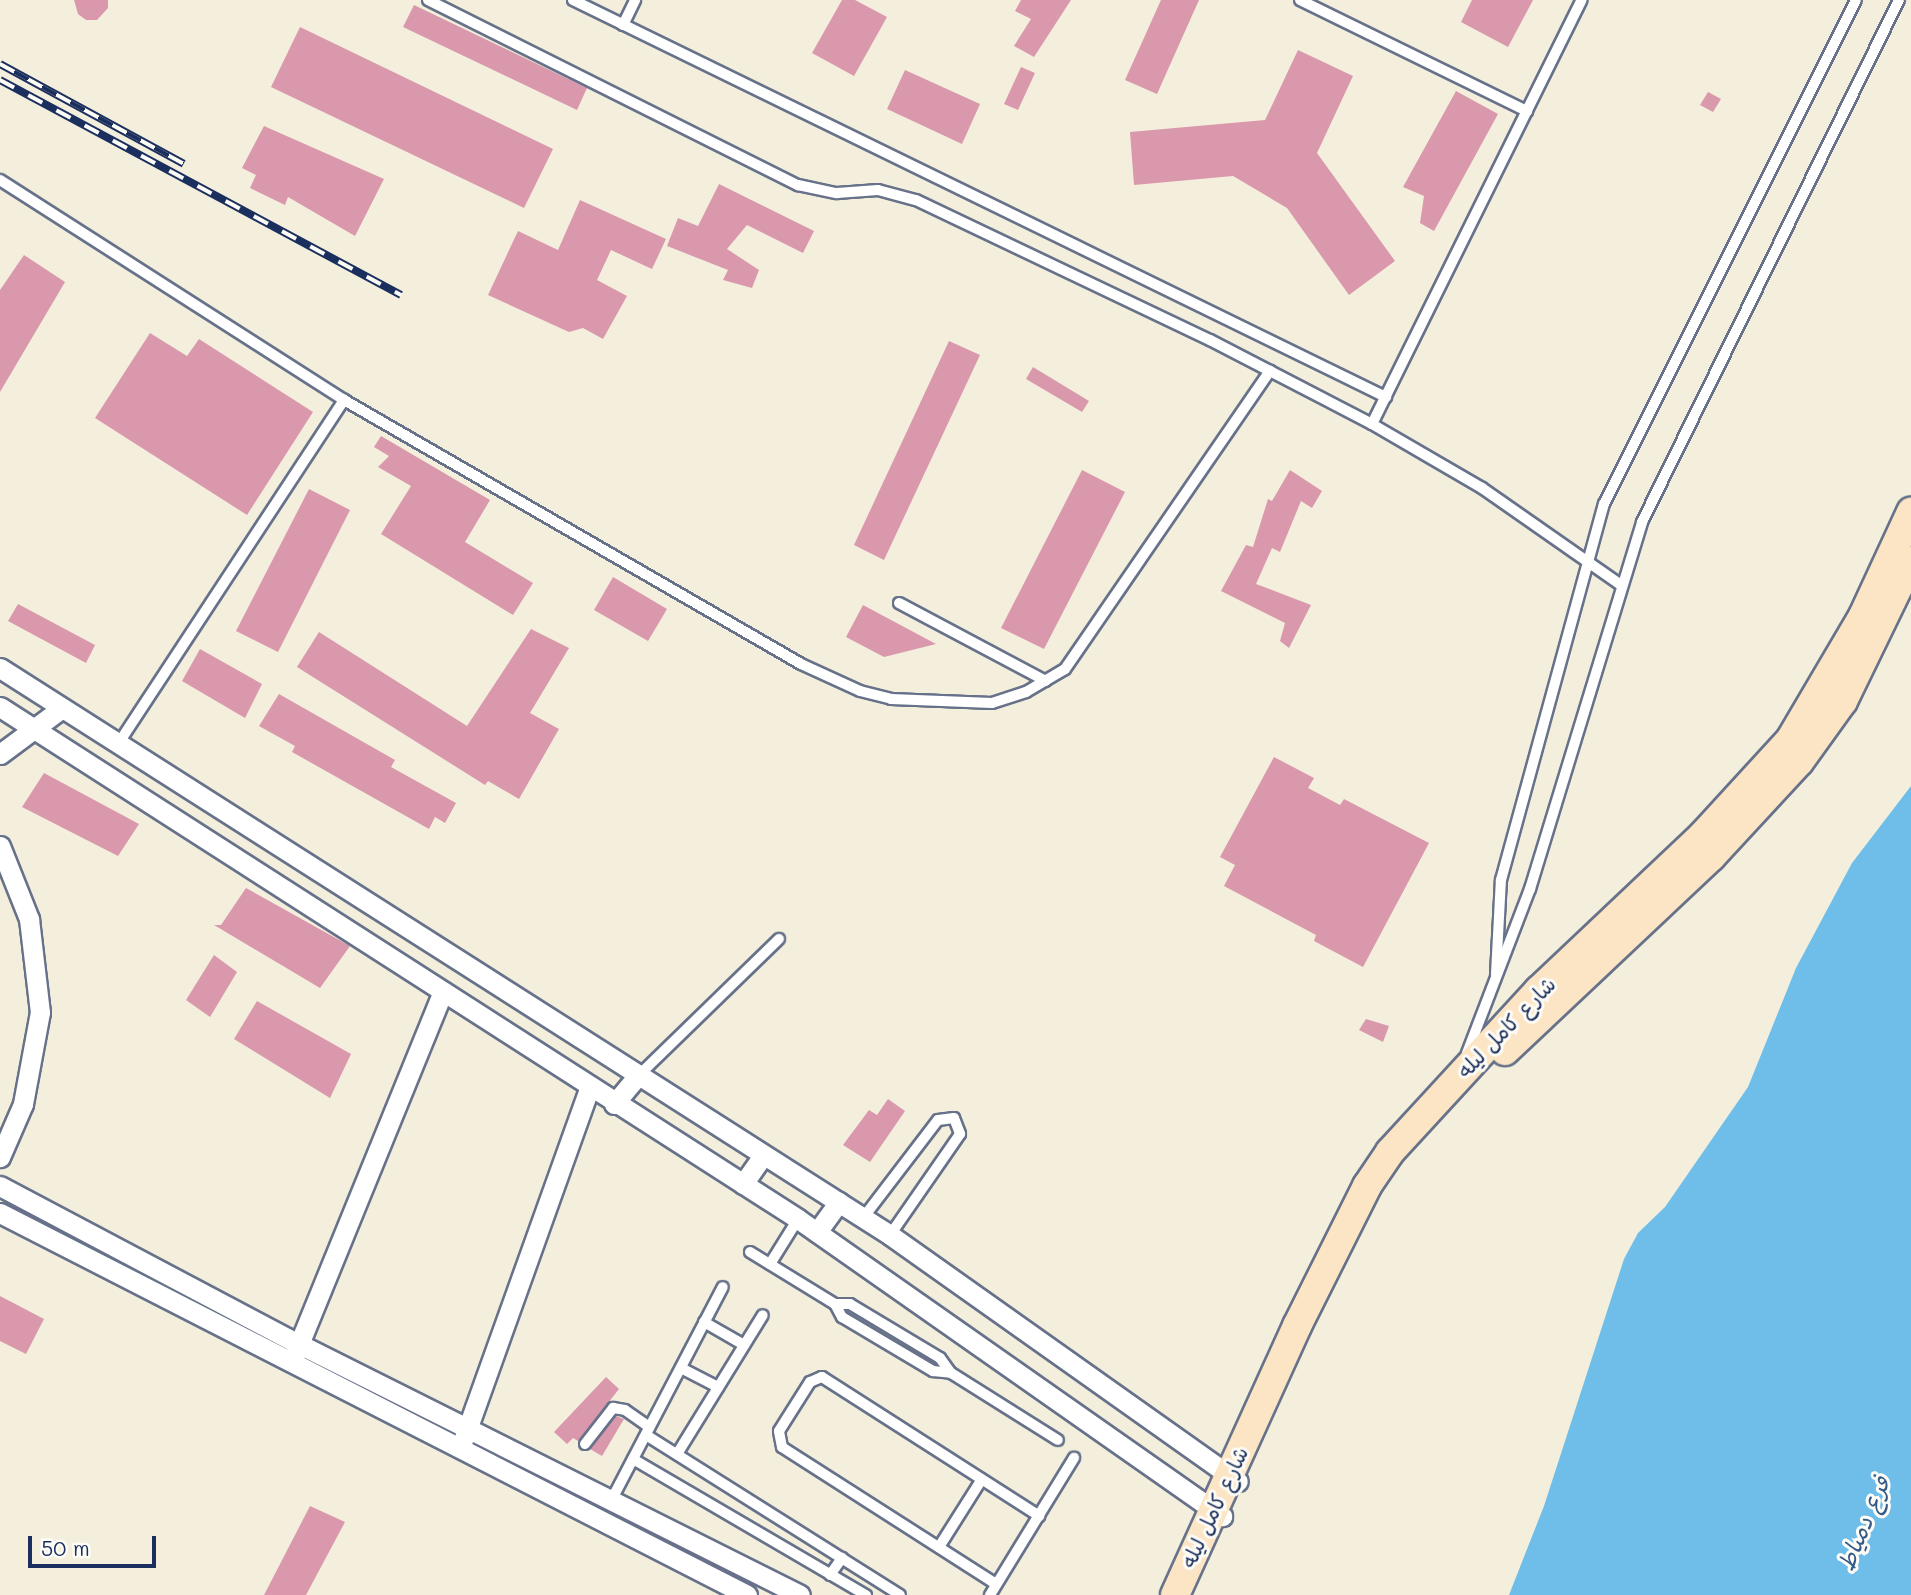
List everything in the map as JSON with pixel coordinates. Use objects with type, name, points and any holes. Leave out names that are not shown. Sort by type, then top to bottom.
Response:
[{"type":"street","name":"شارع كامل ليله","points":[[1234,1478],[1297,1325],[1367,1186],[1390,1152],[1539,990],[1703,835],[1790,740],[1863,616],[1911,512]]},
{"type":"street","name":"شارع كامل ليله","points":[[1175,1595],[1387,1178],[1440,1113],[1702,866],[1799,762],[1843,701],[1911,561]]},
{"type":"street","points":[[0,668],[636,1077],[890,1235],[1234,1478]]},
{"type":"street","points":[[33,688],[2,710],[233,855],[614,1104],[799,1219],[1217,1513]]},
{"type":"street","points":[[0,754],[37,730],[62,708]]},
{"type":"street","points":[[99,771],[118,744]]},
{"type":"street","points":[[233,855],[250,828]]},
{"type":"street","points":[[0,846],[29,919],[40,1012],[26,1094],[0,1157]]},
{"type":"street","points":[[376,948],[395,920]]},
{"type":"street","points":[[290,1364],[441,991],[449,956]]},
{"type":"street","points":[[441,991],[468,968]]},
{"type":"street","points":[[1440,1113],[1458,1076]]},
{"type":"street","points":[[614,1104],[636,1077]]},
{"type":"street","points":[[460,1449],[589,1088]]},
{"type":"street","points":[[743,1184],[763,1155]]},
{"type":"street","points":[[0,1186],[299,1344],[800,1595]]},
{"type":"street","points":[[817,1232],[839,1202]]},
{"type":"street","points":[[0,1213],[290,1364],[747,1595]]},
{"type":"street","points":[[427,1432],[437,1412]]},
{"type":"street","points":[[602,1521],[612,1499]]},
{"type":"street","name":"شارع كامل ليله","points":[[1187,1595],[1217,1513]]},
{"type":"lane","points":[[428,0],[798,185],[837,193],[877,190],[916,200],[1270,371],[1372,424],[1482,488],[1621,585]]},
{"type":"lane","points":[[573,0],[1386,397]]},
{"type":"lane","points":[[623,25],[635,0]]},
{"type":"lane","points":[[1300,0],[1527,111]]},
{"type":"lane","points":[[1372,424],[1582,0]]},
{"type":"lane","points":[[1496,982],[1502,880],[1586,562],[1612,485],[1856,0]]},
{"type":"lane","points":[[1458,1076],[1530,889],[1621,585],[1651,500],[1899,0]]},
{"type":"lane","points":[[0,180],[344,400],[830,679],[891,699],[956,705],[992,703],[1046,681],[1077,656],[1270,371]]},
{"type":"lane","points":[[118,744],[344,400]]},
{"type":"lane","points":[[899,603],[1046,681]]},
{"type":"lane","points":[[636,1077],[779,939]]},
{"type":"lane","points":[[863,1218],[938,1120],[954,1118],[960,1134],[890,1235]]},
{"type":"lane","points":[[770,1264],[799,1219]]},
{"type":"lane","points":[[750,1252],[835,1304],[850,1304],[940,1358],[951,1373],[1058,1440]]},
{"type":"lane","points":[[612,1499],[723,1287]]},
{"type":"lane","points":[[677,1454],[763,1315]]},
{"type":"lane","points":[[704,1322],[744,1345]]},
{"type":"lane","points":[[681,1368],[718,1388]]},
{"type":"lane","points":[[996,1584],[782,1447],[779,1432],[810,1382],[821,1377],[1039,1516]]},
{"type":"lane","points":[[585,1444],[613,1408],[625,1410],[677,1454],[900,1595]]},
{"type":"lane","points":[[990,1595],[1074,1458]]},
{"type":"lane","points":[[633,1459],[866,1595]]},
{"type":"lane","points":[[939,1547],[982,1479]]},
{"type":"lane","points":[[830,1575],[842,1558]]},
{"type":"water","name":"فرع دمياط","points":[[1911,786],[1911,1595],[1509,1595],[1544,1506],[1624,1259],[1638,1233],[1665,1207],[1748,1087],[1796,968],[1852,863]]},
{"type":"building","points":[[74,0],[108,0],[108,8],[97,20],[86,20],[78,14]]},
{"type":"building","points":[[842,0],[855,0],[887,17],[854,76],[812,53]]},
{"type":"building","points":[[1021,0],[1071,0],[1034,57],[1014,46],[1031,19],[1015,11]]},
{"type":"building","points":[[1161,0],[1199,0],[1157,94],[1125,80]]},
{"type":"building","points":[[1472,0],[1533,0],[1508,47],[1461,22]]},
{"type":"building","points":[[414,5],[587,88],[577,110],[403,27]]},
{"type":"building","points":[[300,27],[553,149],[524,208],[271,87]]},
{"type":"building","points":[[1298,50],[1353,76],[1317,153],[1395,261],[1349,295],[1287,208],[1233,176],[1134,185],[1130,132],[1265,120]]},
{"type":"building","points":[[1021,67],[1035,73],[1018,110],[1004,104]]},
{"type":"building","points":[[905,70],[980,104],[962,144],[887,109]]},
{"type":"building","points":[[1456,91],[1498,114],[1434,231],[1420,223],[1424,196],[1403,187]]},
{"type":"building","points":[[1708,92],[1721,99],[1713,112],[1700,105]]},
{"type":"building","points":[[264,126],[384,179],[355,236],[288,197],[285,205],[250,188],[256,175],[242,168]]},
{"type":"building","points":[[719,184],[814,231],[803,253],[747,225],[727,249],[759,270],[752,288],[723,280],[728,270],[667,246],[678,218],[698,226]]},
{"type":"building","points":[[580,200],[666,239],[652,269],[611,250],[597,280],[627,296],[603,339],[583,328],[569,332],[488,295],[518,231],[558,250]]},
{"type":"building","points":[[24,255],[65,282],[0,392],[0,290]]},
{"type":"building","points":[[150,333],[187,356],[199,339],[313,412],[247,515],[95,418]]},
{"type":"building","points":[[949,341],[980,355],[884,560],[854,545]]},
{"type":"building","points":[[1033,367],[1089,401],[1082,412],[1026,379]]},
{"type":"building","points":[[381,436],[490,500],[465,542],[533,583],[513,615],[381,534],[411,486],[378,467],[389,456],[374,447]]},
{"type":"building","points":[[1082,470],[1125,492],[1044,649],[1001,628]]},
{"type":"building","points":[[1290,470],[1322,491],[1312,508],[1301,501],[1280,552],[1272,548],[1256,584],[1311,605],[1289,648],[1280,641],[1285,623],[1221,591],[1246,545],[1253,547],[1268,499],[1272,501]]},
{"type":"building","points":[[309,489],[350,510],[278,652],[236,631]]},
{"type":"building","points":[[613,577],[667,609],[648,641],[594,610]]},
{"type":"building","points":[[18,604],[95,645],[86,663],[8,621]]},
{"type":"building","points":[[863,605],[936,644],[884,657],[846,637]]},
{"type":"building","points":[[531,629],[569,648],[530,713],[559,729],[519,799],[488,781],[485,785],[297,667],[319,632],[467,726]]},
{"type":"building","points":[[200,649],[262,684],[245,718],[182,681]]},
{"type":"building","points":[[279,694],[395,760],[391,767],[456,803],[445,823],[435,817],[429,829],[292,752],[295,746],[259,726]]},
{"type":"building","points":[[1274,757],[1314,778],[1308,788],[1340,805],[1344,799],[1429,843],[1363,967],[1314,941],[1316,935],[1224,886],[1235,865],[1220,857]]},
{"type":"building","points":[[44,773],[139,824],[118,856],[22,807]]},
{"type":"building","points":[[246,888],[350,946],[320,988],[214,925],[221,925]]},
{"type":"building","points":[[214,955],[237,972],[210,1017],[186,1000]]},
{"type":"building","points":[[257,1001],[351,1054],[330,1098],[234,1039]]},
{"type":"building","points":[[1366,1019],[1389,1026],[1383,1042],[1359,1030]]},
{"type":"building","points":[[888,1099],[905,1111],[870,1162],[843,1145],[869,1110],[877,1115]]},
{"type":"building","points":[[0,1296],[44,1319],[26,1354],[0,1341]]},
{"type":"building","points":[[606,1377],[619,1389],[578,1441],[573,1438],[567,1444],[554,1432]]},
{"type":"building","points":[[616,1416],[624,1419],[602,1456],[590,1449]]},
{"type":"building","points":[[310,1506],[345,1522],[306,1595],[264,1595]]},
{"type":"railway","points":[[0,64],[184,164]]},
{"type":"railway","points":[[0,80],[401,295]]}]
